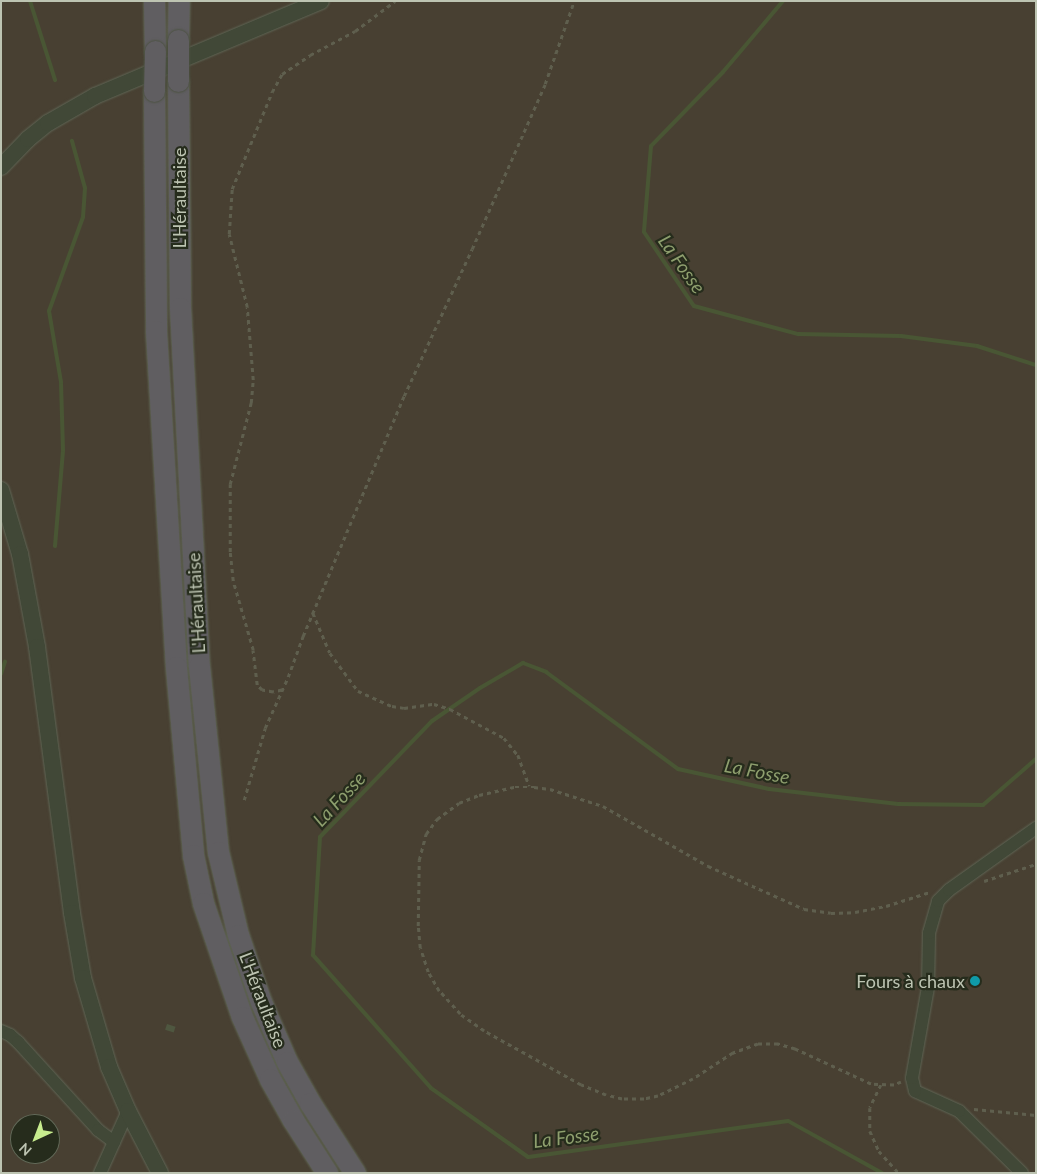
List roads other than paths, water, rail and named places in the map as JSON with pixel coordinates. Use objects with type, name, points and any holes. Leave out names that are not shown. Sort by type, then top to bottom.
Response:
[{"type":"highway","name":"L'Héraultaise","points":[[154,1],[156,331],[176,667],[193,855],[203,903],[242,1017],[274,1087],[327,1173]]},
{"type":"highway","name":"L'Héraultaise","points":[[179,1],[181,328],[199,666],[218,852],[238,935],[268,1019],[287,1062],[310,1103],[355,1173]]},
{"type":"street","points":[[1,167],[28,139],[48,123],[95,96],[321,1]]},
{"type":"street","points":[[1,490],[20,554],[35,638],[83,978],[106,1057],[128,1111],[160,1173]]},
{"type":"street","points":[[1022,1173],[966,1117],[950,1107],[915,1091],[912,1078],[928,987],[929,933],[938,901],[1036,828]]},
{"type":"street","points":[[1,1031],[10,1035],[18,1042],[98,1130],[114,1142]]},
{"type":"street","points":[[100,1173],[128,1111]]},
{"type":"waterway","points":[[30,1],[55,80]]},
{"type":"waterway","name":"La Fosse","points":[[783,1],[723,72],[651,146],[644,232],[694,306],[798,334],[901,336],[977,346],[1036,365]]},
{"type":"waterway","points":[[55,546],[63,450],[61,382],[49,311],[83,217],[85,188],[72,141]]},
{"type":"waterway","points":[[1,674],[5,662]]},
{"type":"waterway","name":"La Fosse","points":[[882,1173],[788,1121],[528,1157],[431,1088],[313,955],[320,837],[432,721],[480,688],[523,663],[546,672],[678,769],[769,789],[898,804],[983,805],[1036,759]]},
{"type":"place","name":"Fours à chaux","points":[[975,981]]}]
